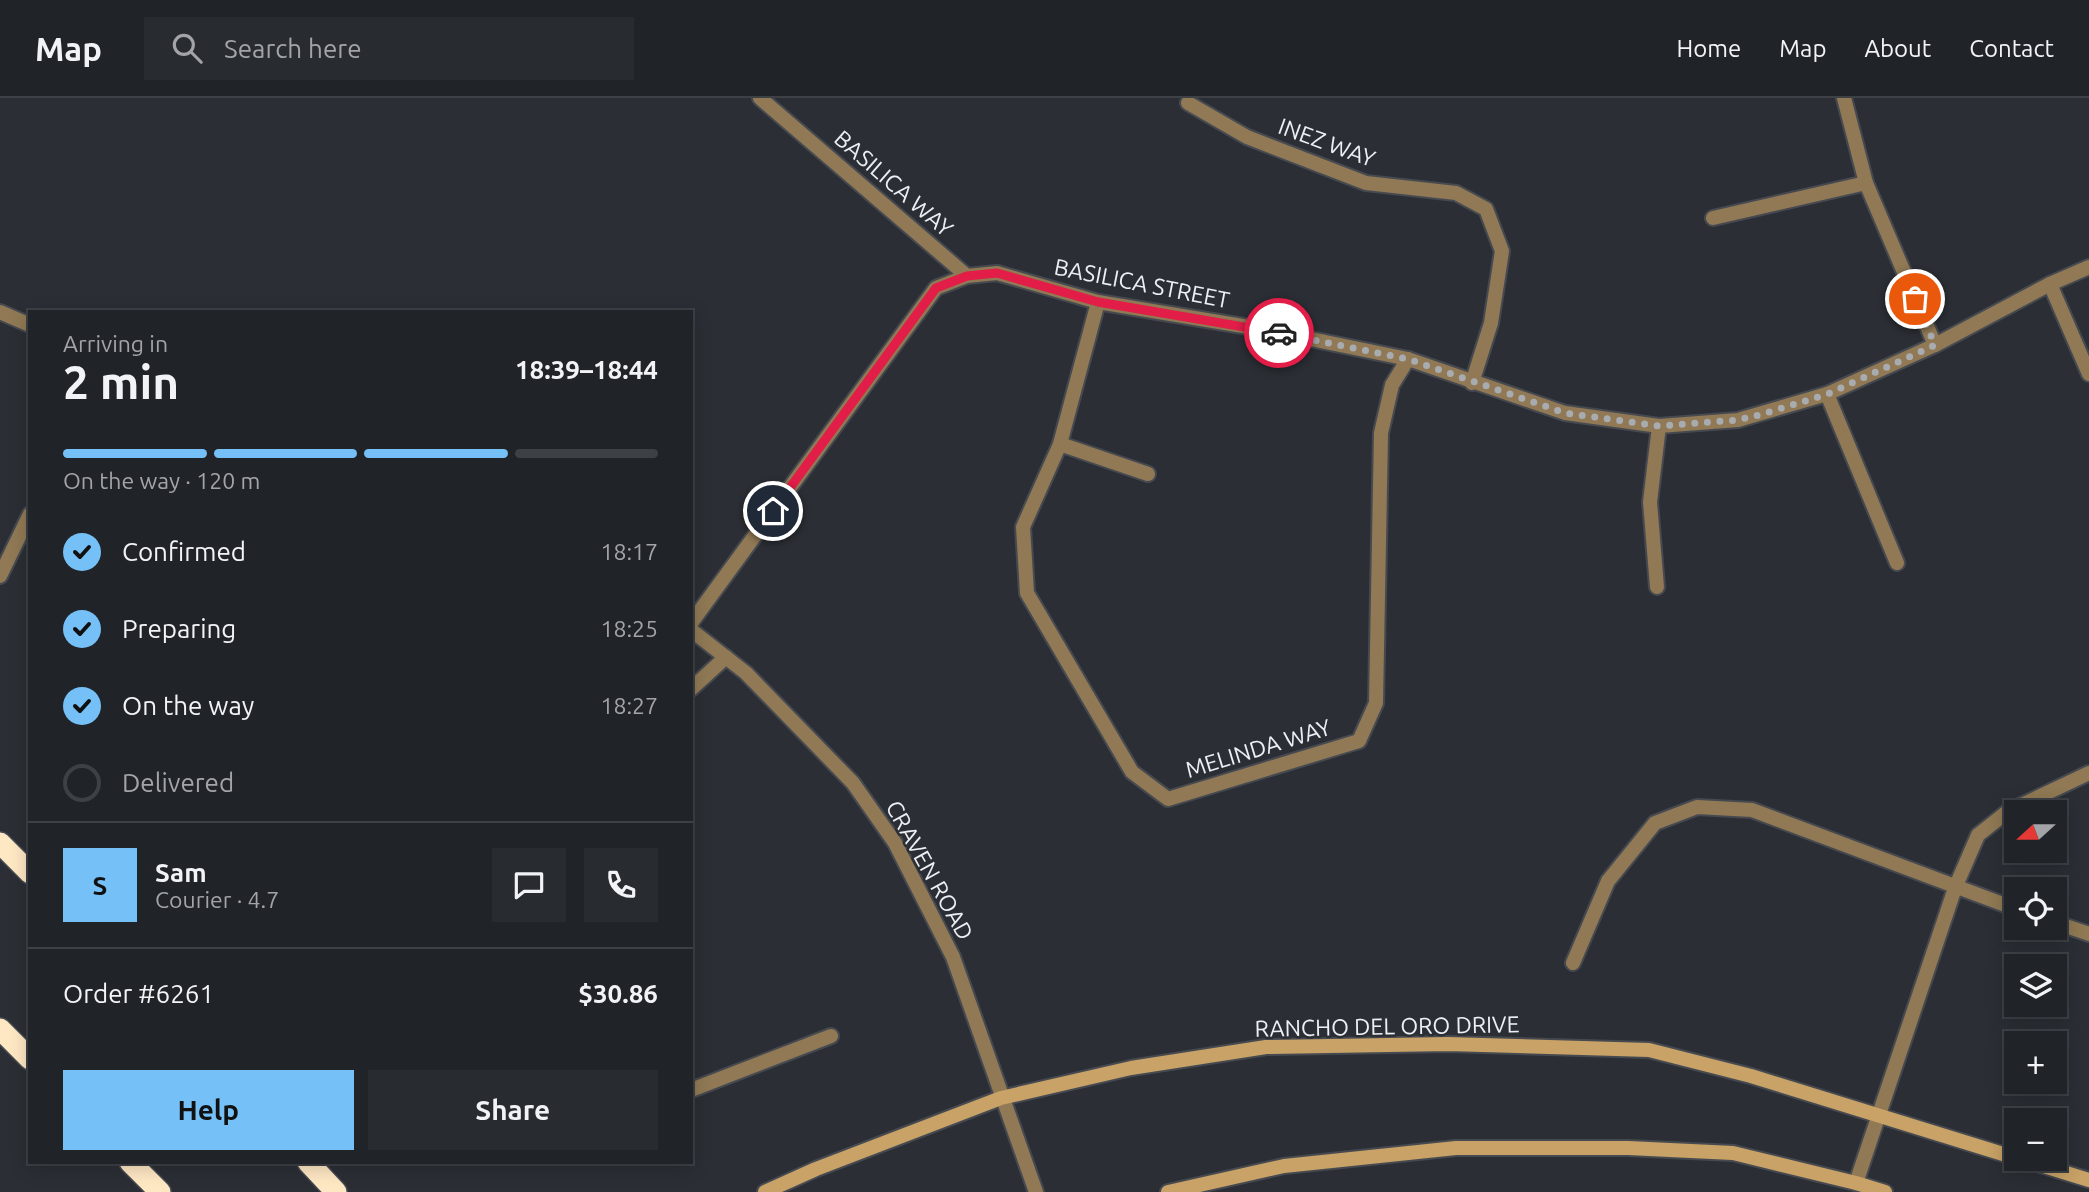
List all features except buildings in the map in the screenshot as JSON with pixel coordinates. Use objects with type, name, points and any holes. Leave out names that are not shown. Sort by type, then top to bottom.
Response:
[{"type":"highway","points":[[0,843],[28,871]]},
{"type":"highway","points":[[0,1029],[28,1057]]},
{"type":"highway","points":[[132,1164],[160,1192]]},
{"type":"highway","points":[[310,1164],[336,1192]]},
{"type":"main road","name":"RANCHO DEL ORO DRIVE","points":[[765,1192],[1001,1098],[1131,1068],[1266,1047],[1448,1044],[1649,1050],[1751,1076],[2004,1154]]},
{"type":"main road","points":[[1168,1192],[1283,1167],[1456,1147],[1628,1148],[1733,1153],[1885,1192]]},
{"type":"main road","name":"RANCHO DEL ORO DRIVE","points":[[2060,1171],[2089,1180]]},
{"type":"street","name":"BASILICA WAY","points":[[760,98],[967,276]]},
{"type":"street","points":[[1844,98],[1866,183],[1935,345]]},
{"type":"street","name":"INEZ WAY","points":[[1188,103],[1247,137],[1367,183],[1456,193],[1486,209],[1502,251],[1491,323],[1472,383]]},
{"type":"street","points":[[1713,218],[1866,183]]},
{"type":"street","name":"BASILICA STREET","points":[[693,620],[936,288],[967,276],[997,273],[1098,302],[1267,330],[1408,359],[1565,413],[1659,426],[1738,420],[1828,394],[1935,345],[2050,284],[2089,267]]},
{"type":"street","points":[[2050,284],[2089,374]]},
{"type":"street","name":"MELINDA WAY","points":[[1098,302],[1060,444],[1023,527],[1027,593],[1132,772],[1168,799],[1359,741],[1376,703],[1381,433],[1392,385],[1408,359]]},
{"type":"street","points":[[0,312],[28,324]]},
{"type":"street","points":[[1828,394],[1897,563]]},
{"type":"street","points":[[1657,587],[1650,502],[1659,426]]},
{"type":"street","points":[[1060,444],[1148,474]]},
{"type":"street","points":[[0,576],[28,518]]},
{"type":"street","name":"CRAVEN ROAD","points":[[693,631],[746,673],[853,783],[895,843],[953,957],[1036,1192]]},
{"type":"street","points":[[693,687],[726,657]]},
{"type":"street","points":[[1856,1183],[1955,888],[1978,835],[2007,812],[2089,773]]},
{"type":"street","points":[[1573,963],[1608,881],[1655,823],[1696,807],[1752,810],[2004,905]]},
{"type":"street","points":[[2067,926],[2089,934]]},
{"type":"street","points":[[693,1089],[831,1036]]},
{"type":"way so far","points":[[1279,333],[1408,359],[1565,413],[1659,426],[1738,420],[1759,415],[1828,394],[1935,345],[1915,299]]},
{"type":"route","points":[[773,511],[936,288],[967,276],[997,273],[1098,302],[1279,333]]}]
